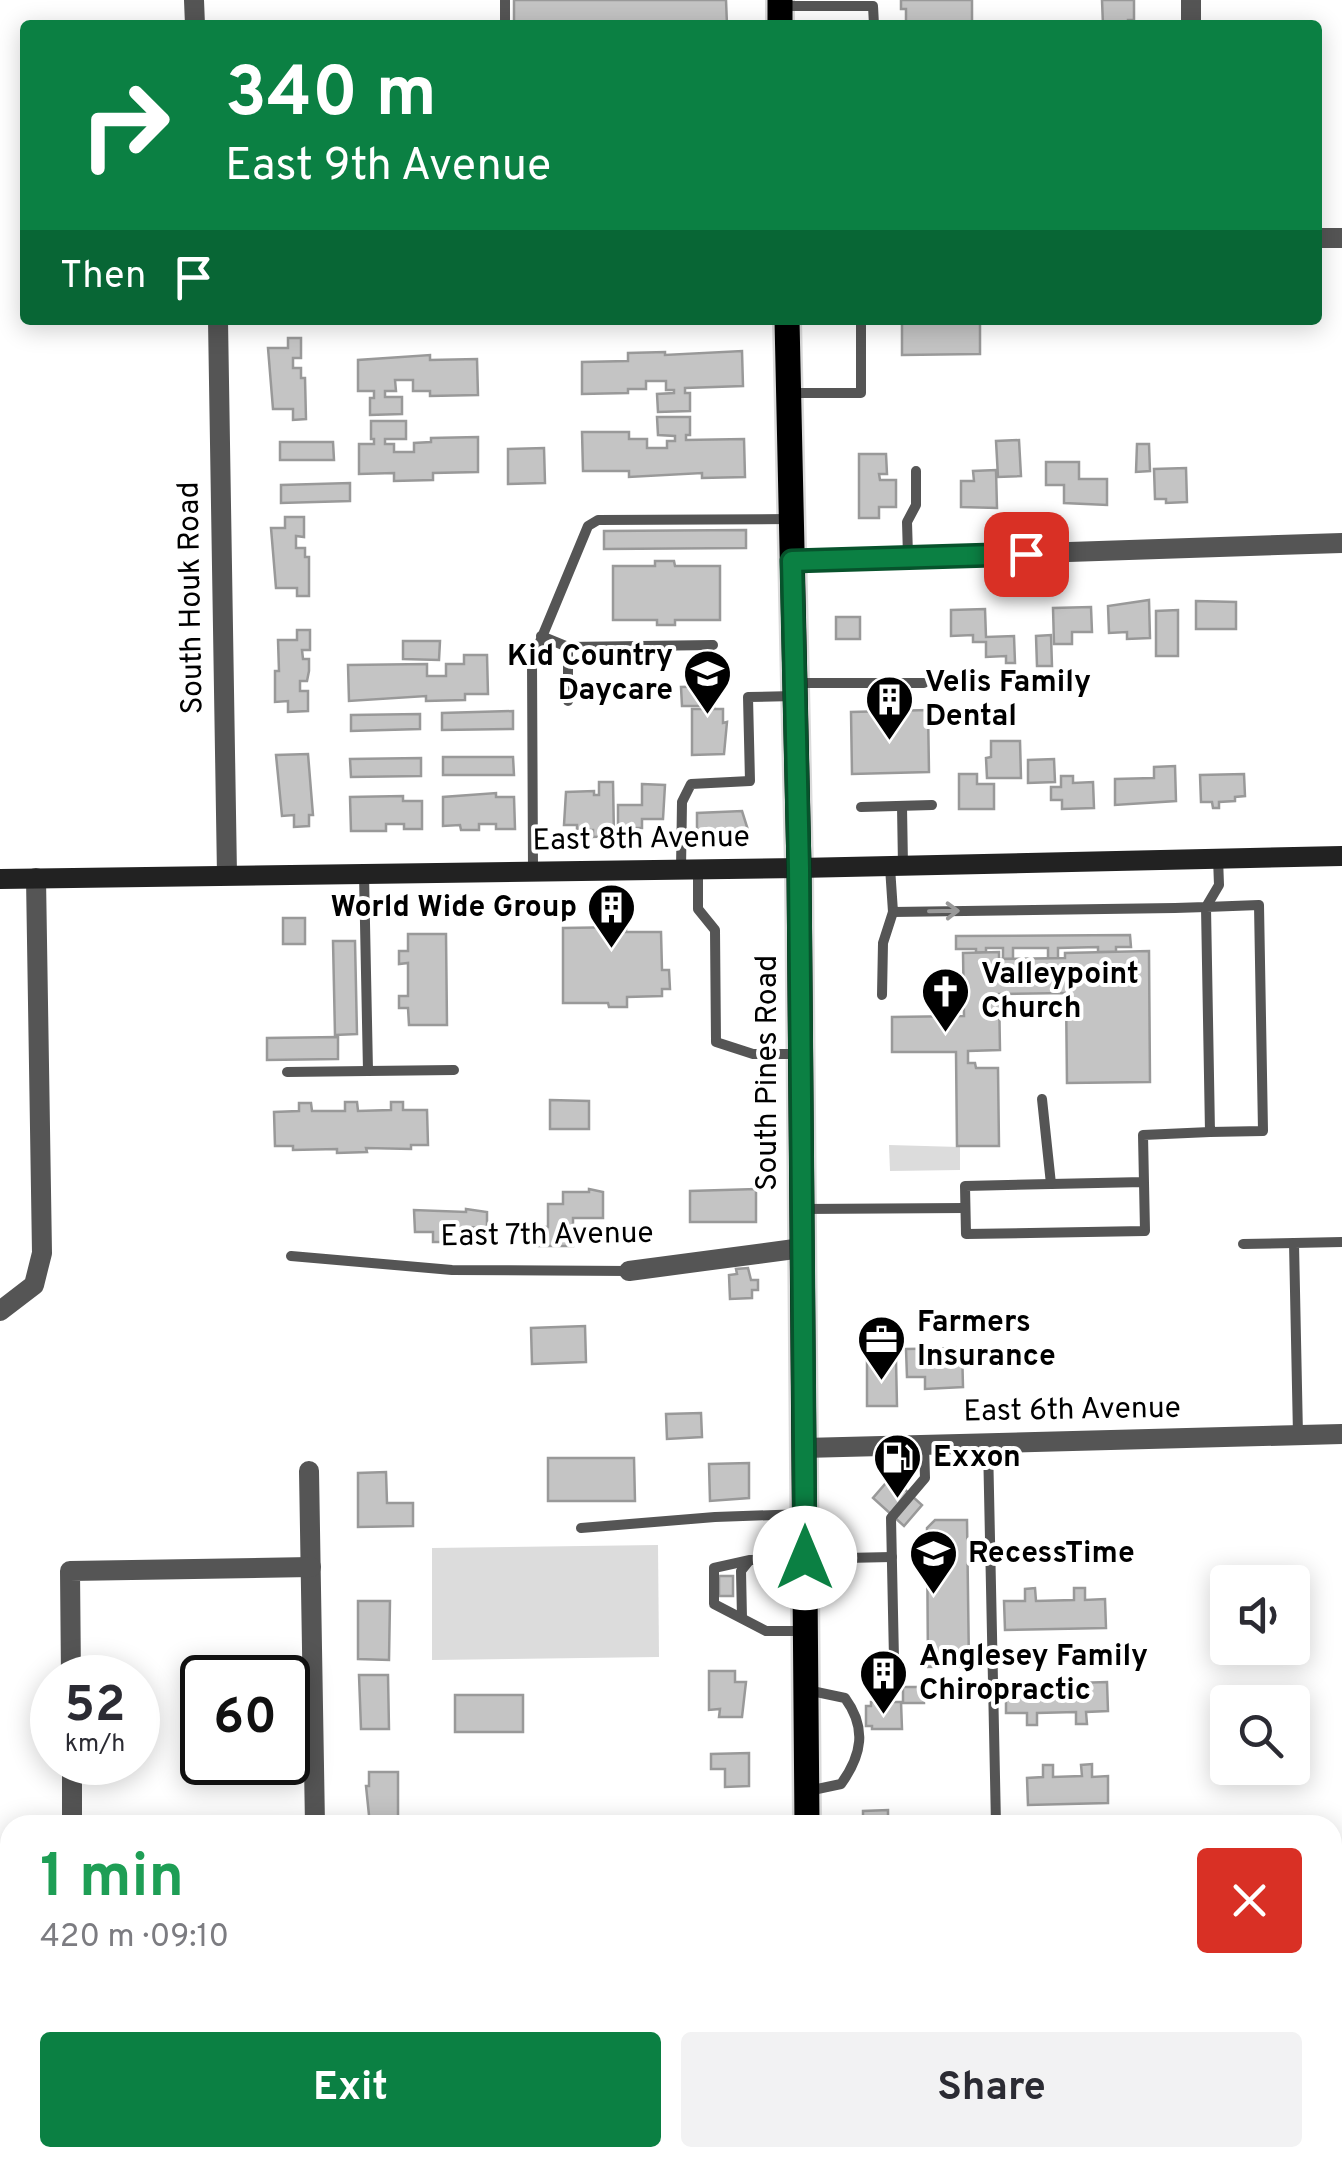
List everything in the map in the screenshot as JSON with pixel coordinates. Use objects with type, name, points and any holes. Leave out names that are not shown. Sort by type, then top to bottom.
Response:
[{"type":"main road","name":"South Pines Road","points":[[787,325],[799,868],[807,1815]]},
{"type":"street","name":"South Houk Road","points":[[218,325],[227,875]]},
{"type":"street","points":[[792,561],[1342,543]]},
{"type":"street","name":"East 8th Avenue","points":[[0,879],[1342,856]]},
{"type":"street","points":[[0,1311],[34,1284],[42,1253],[36,878]]},
{"type":"street","name":"East 7th Avenue","points":[[629,1270],[802,1248]]},
{"type":"street","name":"East 6th Avenue","points":[[804,1448],[1342,1434]]},
{"type":"street","points":[[309,1471],[315,1815]]},
{"type":"street","points":[[71,1655],[70,1571],[311,1567]]},
{"type":"street","points":[[72,1785],[72,1815]]},
{"type":"lane","points":[[780,10],[873,6],[874,20]]},
{"type":"lane","points":[[788,393],[861,393],[861,325]]},
{"type":"lane","points":[[908,557],[907,522],[916,505],[916,471]]},
{"type":"lane","points":[[533,871],[530,672],[541,636],[593,522],[790,518]]},
{"type":"lane","points":[[541,636],[568,647],[713,645]]},
{"type":"lane","points":[[568,647],[568,702]]},
{"type":"lane","points":[[800,1054],[753,1054],[716,1042],[715,930],[698,909],[682,802],[691,784],[750,781],[748,697],[795,689],[924,683]]},
{"type":"lane","points":[[861,807],[932,805]]},
{"type":"lane","points":[[882,995],[883,943],[893,912],[902,806]]},
{"type":"lane","points":[[1210,1132],[1206,907],[1219,885],[1218,858]]},
{"type":"lane","points":[[364,873],[368,1071]]},
{"type":"lane","points":[[893,912],[1260,906],[1263,1131],[1143,1135],[1144,1182],[1145,1231],[966,1234],[965,1186],[1144,1182]]},
{"type":"lane","points":[[287,1072],[454,1070]]},
{"type":"lane","points":[[1042,1099],[1051,1184]]},
{"type":"lane","points":[[802,1209],[965,1208]]},
{"type":"lane","points":[[1242,1244],[1342,1242]]},
{"type":"lane","points":[[1294,1243],[1298,1435]]},
{"type":"lane","name":"East 7th Avenue","points":[[291,1256],[452,1270],[629,1270]]},
{"type":"lane","points":[[988,1443],[996,1815]]},
{"type":"lane","points":[[894,1659],[891,1518],[925,1478],[924,1445]]},
{"type":"lane","points":[[582,1528],[804,1514]]},
{"type":"lane","points":[[806,1631],[766,1631],[714,1604],[714,1568],[750,1560],[892,1557]]},
{"type":"lane","points":[[742,1618],[741,1571],[750,1560]]},
{"type":"lane","points":[[806,1690],[845,1698],[855,1712],[859,1729],[856,1763],[841,1784],[807,1792]]},
{"type":"shaded area","points":[[889,1145],[960,1147],[960,1170],[890,1171]]},
{"type":"shaded area","points":[[658,1545],[659,1657],[432,1660],[432,1548]]},
{"type":"building","points":[[514,0],[726,0],[727,20],[514,20]]},
{"type":"building","points":[[901,0],[972,0],[972,20],[906,20],[906,9],[901,9]]},
{"type":"building","points":[[1102,0],[1134,0],[1134,20],[1103,20]]},
{"type":"building","points":[[902,325],[980,325],[980,354],[902,355]]},
{"type":"building","points":[[288,338],[301,338],[301,358],[293,358],[293,368],[301,368],[301,378],[305,378],[306,419],[293,420],[293,409],[273,409],[268,348],[288,348]]},
{"type":"building","points":[[742,351],[743,386],[685,388],[685,393],[690,393],[690,411],[658,412],[657,394],[674,393],[666,390],[666,381],[646,381],[646,389],[628,389],[628,393],[582,394],[582,362],[628,361],[628,353]]},
{"type":"building","points":[[430,355],[430,360],[477,359],[478,395],[430,396],[430,391],[413,391],[413,380],[395,380],[396,391],[385,391],[385,397],[402,397],[402,414],[370,415],[374,391],[358,391],[358,360]]},
{"type":"building","points":[[657,417],[690,417],[690,435],[686,435],[686,440],[744,439],[745,477],[702,478],[702,473],[629,477],[629,471],[583,471],[582,432],[629,432],[629,439],[647,439],[647,448],[667,448],[667,441],[675,441],[675,436],[658,435]]},
{"type":"building","points":[[371,421],[406,421],[406,439],[385,439],[385,444],[394,444],[394,452],[414,452],[414,443],[431,442],[431,438],[478,437],[478,472],[433,473],[433,480],[394,481],[394,473],[359,474],[359,444],[374,444]]},
{"type":"building","points":[[1019,440],[1021,476],[998,477],[996,441]]},
{"type":"building","points":[[280,442],[333,442],[334,460],[280,460]]},
{"type":"building","points":[[1137,444],[1149,444],[1150,471],[1136,472]]},
{"type":"building","points":[[544,448],[545,483],[508,484],[508,449]]},
{"type":"building","points":[[859,454],[886,454],[887,474],[879,474],[880,480],[896,480],[896,507],[879,507],[879,518],[859,518]]},
{"type":"building","points":[[1046,462],[1079,462],[1079,479],[1107,479],[1107,505],[1064,503],[1064,485],[1046,485]]},
{"type":"building","points":[[1186,468],[1187,502],[1155,499],[1154,469]]},
{"type":"building","points":[[996,470],[997,508],[961,507],[961,481],[974,481],[973,471]]},
{"type":"building","points":[[350,483],[350,501],[281,503],[281,485]]},
{"type":"building","points":[[285,517],[304,517],[304,537],[296,536],[296,548],[305,548],[305,557],[309,557],[309,596],[297,596],[297,588],[276,588],[271,528],[285,528]]},
{"type":"building","points":[[746,530],[746,548],[604,549],[604,531]]},
{"type":"building","points":[[655,561],[674,561],[675,566],[720,566],[720,620],[675,620],[675,625],[657,625],[657,620],[613,620],[613,566],[655,566]]},
{"type":"building","points":[[1149,600],[1150,638],[1127,639],[1127,632],[1109,633],[1108,606]]},
{"type":"building","points":[[1196,601],[1236,602],[1236,629],[1196,629]]},
{"type":"building","points":[[1091,607],[1092,632],[1072,632],[1072,644],[1054,644],[1053,608]]},
{"type":"building","points":[[985,609],[986,637],[1014,636],[1015,663],[1006,663],[1006,656],[986,657],[986,642],[973,642],[973,635],[951,636],[951,610]]},
{"type":"building","points":[[1178,610],[1178,656],[1156,656],[1156,611]]},
{"type":"building","points":[[836,617],[860,617],[860,639],[836,639]]},
{"type":"building","points":[[297,630],[310,630],[310,650],[302,650],[303,659],[309,659],[309,671],[307,681],[300,681],[300,691],[308,691],[308,711],[288,712],[288,701],[275,702],[278,640],[297,640]]},
{"type":"building","points":[[1051,635],[1052,666],[1037,666],[1036,636]]},
{"type":"building","points":[[403,641],[440,641],[439,660],[403,659]]},
{"type":"building","points":[[464,655],[487,655],[488,694],[465,694],[465,700],[426,701],[426,696],[349,701],[348,665],[427,664],[427,676],[446,676],[446,664],[464,664]]},
{"type":"building","name":"Kid Country Daycare","points":[[713,686],[714,709],[723,709],[723,723],[727,722],[724,754],[692,755],[692,709],[704,706],[682,706],[681,687]]},
{"type":"building","name":"Velis Family Dental","points":[[928,710],[929,772],[852,774],[851,712]]},
{"type":"building","points":[[513,711],[513,729],[442,730],[442,713]]},
{"type":"building","points":[[420,714],[420,729],[351,731],[351,715]]},
{"type":"building","points":[[991,741],[1020,741],[1021,778],[987,778],[986,758],[991,757]]},
{"type":"building","points":[[308,754],[313,815],[309,815],[309,826],[294,827],[294,815],[282,816],[276,755]]},
{"type":"building","points":[[443,757],[513,757],[514,775],[443,775]]},
{"type":"building","points":[[421,758],[421,776],[351,777],[350,759]]},
{"type":"building","points":[[1054,759],[1055,782],[1028,783],[1028,760]]},
{"type":"building","points":[[1175,766],[1176,801],[1115,805],[1115,779],[1154,778],[1154,767]]},
{"type":"building","points":[[959,774],[977,774],[977,784],[994,784],[994,809],[959,809]]},
{"type":"building","points":[[1244,774],[1245,796],[1219,802],[1219,808],[1213,808],[1212,802],[1201,802],[1200,775]]},
{"type":"building","points":[[1061,776],[1073,776],[1073,783],[1093,782],[1094,808],[1062,809],[1062,800],[1051,800],[1051,787],[1061,787]]},
{"type":"building","points":[[599,782],[613,782],[614,836],[593,837],[593,830],[564,825],[566,792],[594,791],[594,795],[599,795]]},
{"type":"building","points":[[642,784],[665,785],[663,819],[642,819],[642,828],[618,828],[618,805],[642,805]]},
{"type":"building","points":[[496,793],[496,797],[514,797],[515,829],[496,829],[496,824],[479,824],[479,830],[443,826],[443,797]]},
{"type":"building","points":[[403,796],[403,801],[422,801],[422,829],[386,824],[386,831],[351,831],[350,797]]},
{"type":"building","points":[[742,811],[748,830],[743,830],[743,839],[697,840],[697,813]]},
{"type":"building","points":[[283,918],[305,918],[305,944],[283,944]]},
{"type":"building","name":"World Wide Group","points":[[626,927],[626,932],[661,932],[662,970],[669,970],[670,989],[662,989],[662,996],[627,997],[627,1007],[563,1003],[563,928]]},
{"type":"building","points":[[408,934],[446,934],[447,1025],[409,1025],[408,1008],[399,1008],[399,996],[408,996],[408,963],[399,964],[399,951],[408,951]]},
{"type":"building","points":[[1130,935],[1131,947],[1116,947],[1116,952],[1098,952],[1098,947],[1058,948],[1058,958],[1048,959],[1048,948],[1013,948],[1013,959],[1003,959],[1003,948],[986,948],[986,952],[976,953],[976,949],[956,949],[956,936]]},
{"type":"building","points":[[333,941],[355,941],[357,1034],[335,1035]]},
{"type":"building","name":"Valleypoint Church","points":[[1149,951],[1150,1082],[1067,1083],[1066,993],[999,994],[1000,1050],[968,1051],[968,1063],[975,1063],[976,1068],[998,1068],[999,1146],[957,1146],[956,1052],[892,1052],[892,1017],[964,1016],[963,953],[999,952],[999,959]]},
{"type":"building","points":[[338,1037],[338,1059],[267,1060],[267,1038]]},
{"type":"building","points":[[550,1100],[589,1101],[589,1129],[550,1129]]},
{"type":"building","points":[[345,1102],[357,1102],[358,1111],[391,1110],[391,1102],[403,1102],[403,1110],[427,1110],[428,1145],[337,1153],[337,1149],[293,1150],[293,1146],[275,1146],[274,1112],[299,1111],[299,1103],[311,1103],[312,1111],[345,1111]]},
{"type":"building","points":[[756,1189],[756,1222],[690,1222],[690,1191]]},
{"type":"building","points":[[563,1192],[603,1192],[603,1218],[573,1218],[573,1246],[539,1246],[539,1227],[548,1227],[548,1204],[563,1204]]},
{"type":"building","points":[[414,1210],[487,1212],[487,1227],[446,1228],[446,1242],[433,1242],[433,1232],[415,1232]]},
{"type":"building","points":[[748,1268],[751,1280],[758,1280],[758,1290],[752,1290],[752,1298],[730,1299],[729,1275],[737,1274],[736,1269]]},
{"type":"building","points":[[585,1326],[586,1362],[532,1364],[531,1328]]},
{"type":"building","points":[[962,1348],[963,1387],[925,1389],[925,1377],[907,1377],[906,1349]]},
{"type":"building","name":"Farmers Insurance","points":[[896,1360],[897,1406],[867,1406],[867,1361]]},
{"type":"building","points":[[701,1413],[702,1437],[667,1439],[666,1414]]},
{"type":"building","points":[[548,1458],[634,1458],[635,1501],[548,1501]]},
{"type":"building","points":[[749,1463],[749,1498],[710,1501],[709,1464]]},
{"type":"building","points":[[386,1472],[387,1503],[413,1503],[413,1526],[358,1527],[358,1473]]},
{"type":"building","name":"Exxon","points":[[891,1477],[922,1505],[904,1526],[873,1498]]},
{"type":"building","points":[[935,1520],[967,1520],[969,1666],[928,1667],[927,1528]]},
{"type":"building","points":[[719,1576],[733,1576],[733,1596],[719,1596]]},
{"type":"building","points":[[1035,1588],[1036,1601],[1074,1600],[1074,1588],[1085,1588],[1085,1600],[1105,1599],[1106,1628],[1005,1630],[1004,1601],[1025,1601],[1025,1589]]},
{"type":"building","points":[[358,1601],[390,1601],[389,1660],[358,1659]]},
{"type":"building","points":[[709,1671],[735,1671],[735,1682],[746,1682],[742,1717],[719,1717],[720,1709],[709,1710]]},
{"type":"building","points":[[359,1675],[388,1675],[389,1729],[361,1729]]},
{"type":"building","points":[[1107,1682],[1108,1711],[1086,1712],[1087,1724],[1076,1724],[1076,1712],[1037,1713],[1037,1725],[1027,1725],[1027,1713],[1006,1713],[1006,1685]]},
{"type":"building","points":[[903,1687],[924,1687],[924,1703],[903,1703]]},
{"type":"building","points":[[455,1695],[523,1695],[523,1732],[455,1732]]},
{"type":"building","name":"Anglesey Family Chiropractic","points":[[871,1702],[901,1702],[902,1729],[866,1726],[866,1706],[871,1706]]},
{"type":"building","points":[[749,1753],[749,1786],[725,1787],[725,1769],[711,1769],[711,1754]]},
{"type":"building","points":[[1092,1764],[1092,1777],[1108,1776],[1108,1803],[1028,1805],[1027,1778],[1043,1777],[1043,1765],[1053,1765],[1053,1777],[1082,1776],[1081,1765]]},
{"type":"building","points":[[369,1772],[398,1772],[398,1815],[369,1815]]},
{"type":"building","points":[[888,1810],[888,1815],[863,1815],[863,1811]]},
{"type":"place","name":"Kid Country Daycare","points":[[708,716]]},
{"type":"place","name":"Velis Family Dental","points":[[890,742]]},
{"type":"place","name":"World Wide Group","points":[[612,950]]},
{"type":"place","name":"Valleypoint Church","points":[[946,1034]]},
{"type":"place","name":"Farmers Insurance","points":[[882,1382]]},
{"type":"place","name":"Exxon","points":[[898,1500]]},
{"type":"place","name":"RecessTime","points":[[933,1596]]},
{"type":"place","name":"Anglesey Family Chiropractic","points":[[884,1716]]},
{"type":"route","points":[[805,1558],[792,561],[1026,554]]}]
